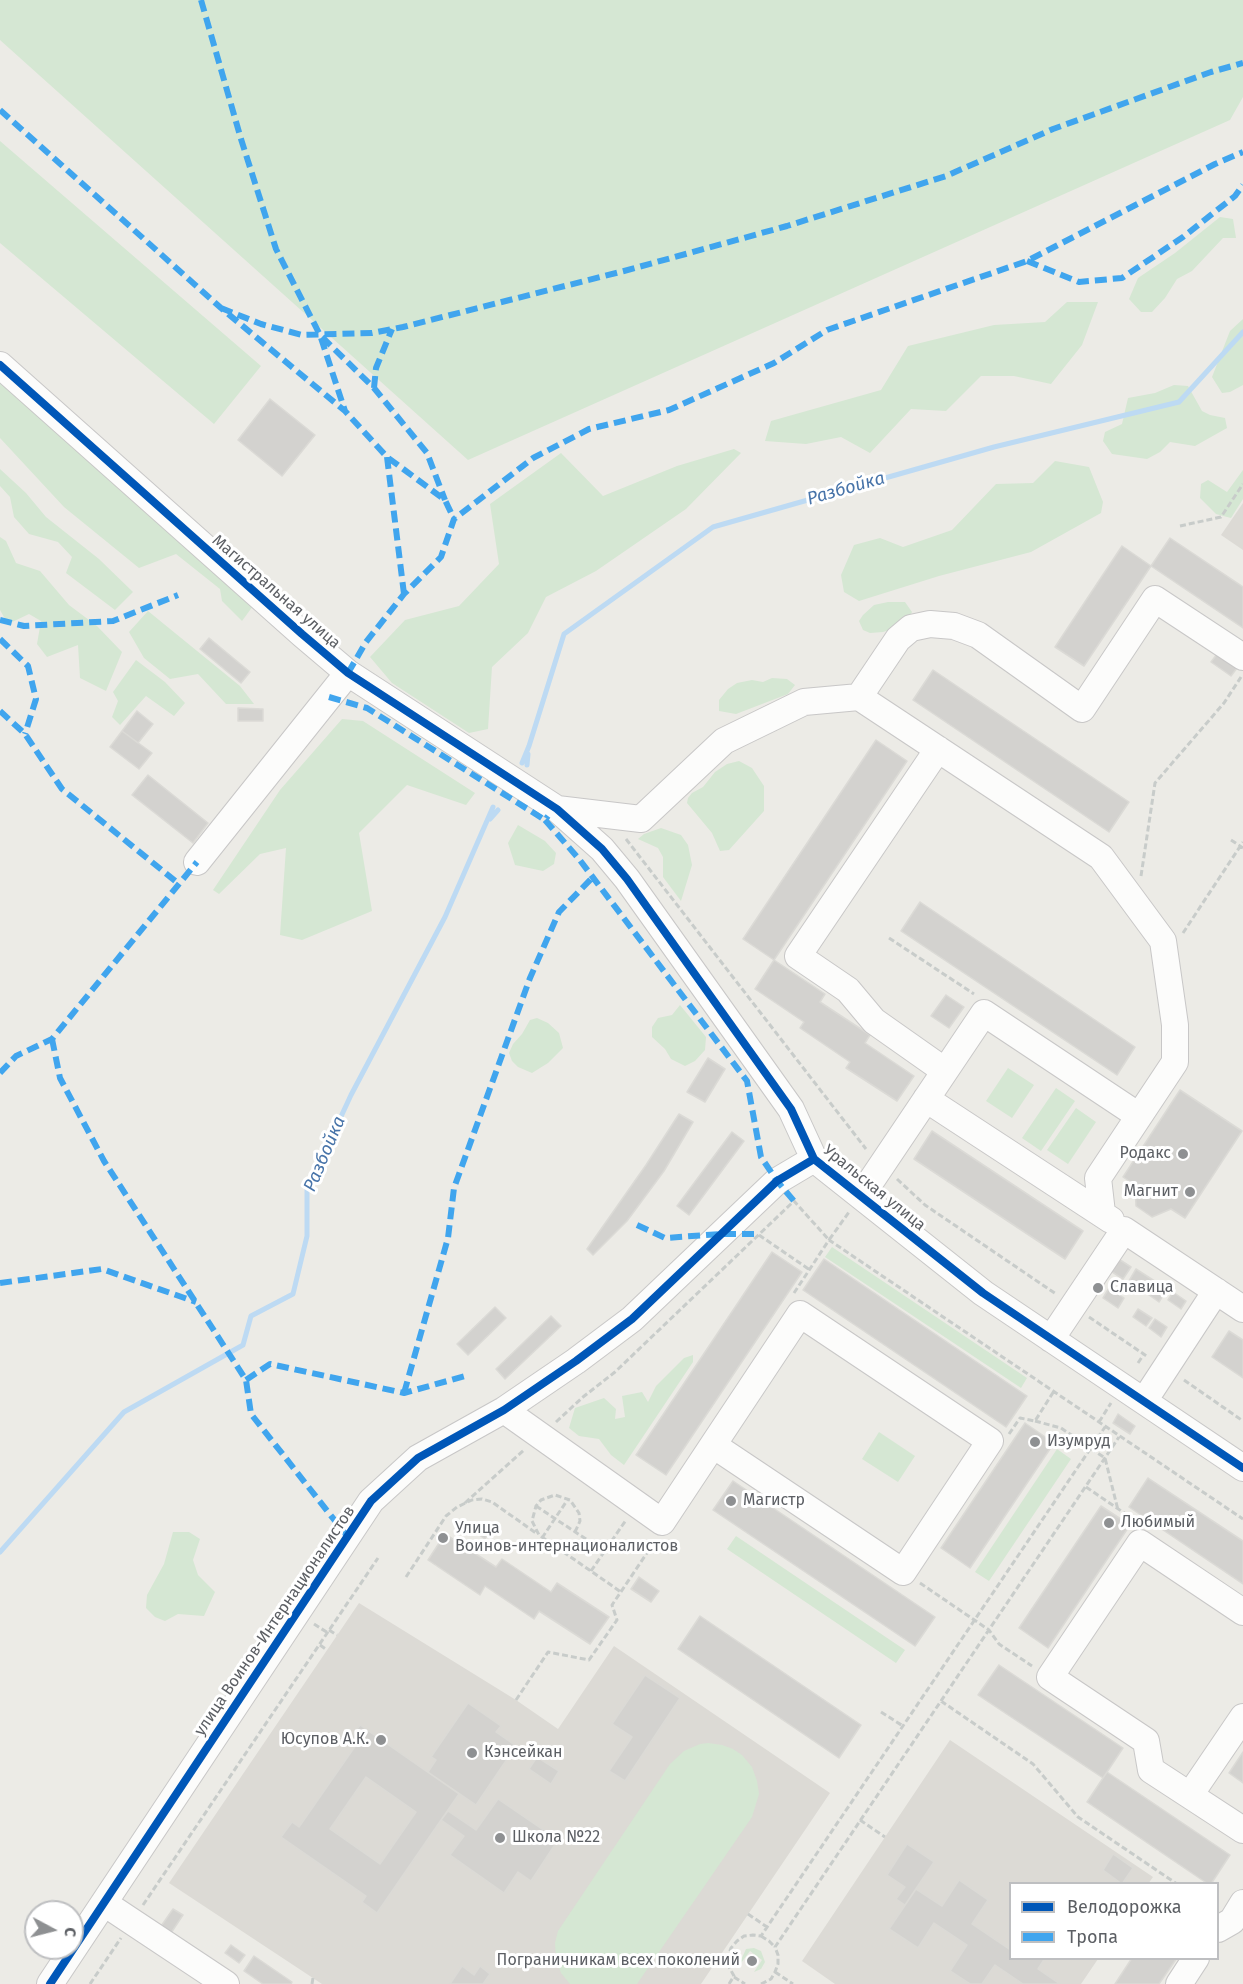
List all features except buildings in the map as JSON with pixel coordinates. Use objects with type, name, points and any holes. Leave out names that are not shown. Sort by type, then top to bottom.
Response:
[{"type":"street","name":"Магистральная улица","points":[[0,365],[348,673],[558,809]]},
{"type":"street","points":[[859,697],[898,639],[912,628],[930,624],[954,627],[978,635],[1082,709],[1155,599],[1243,657]]},
{"type":"street","points":[[197,862],[348,673]]},
{"type":"street","points":[[558,809],[641,819],[724,741],[804,702],[859,697],[1101,857],[1163,941],[1175,1025],[1175,1062],[1098,1178],[1102,1213]]},
{"type":"street","points":[[938,749],[798,956],[848,990],[874,1021],[945,1071]]},
{"type":"street","name":"Уральская улица","points":[[558,809],[602,849],[627,879],[791,1109],[814,1159],[984,1293],[1243,1468]]},
{"type":"street","points":[[861,1196],[984,1013],[1139,1116]]},
{"type":"street","points":[[926,1099],[1102,1213],[1243,1309]]},
{"type":"street","name":"улица Воинов-Интернационалистов","points":[[50,1984],[371,1501],[418,1458],[504,1410],[632,1319],[777,1181],[814,1159]]},
{"type":"street","points":[[1052,1339],[1124,1230]]},
{"type":"street","points":[[1144,1401],[1216,1291]]},
{"type":"street","points":[[504,1410],[662,1522],[713,1445],[800,1314],[990,1441],[903,1572],[713,1445]]},
{"type":"street","points":[[1243,1612],[1140,1543],[1050,1677],[1146,1741],[1152,1770],[1243,1830]]},
{"type":"street","points":[[1190,1795],[1243,1717]]},
{"type":"street","points":[[104,1903],[226,1984]]},
{"type":"street","points":[[1219,1928],[1232,1921],[1243,1903]]},
{"type":"street","points":[[1179,1984],[1195,1960]]},
{"type":"path","points":[[1180,526],[1221,518],[1243,484]]},
{"type":"path","points":[[1136,905],[1155,783],[1224,703],[1243,674]]},
{"type":"path","points":[[609,816],[882,1165],[925,1205],[1243,1421]]},
{"type":"path","points":[[1231,840],[1241,847]]},
{"type":"path","points":[[1177,942],[1243,842]]},
{"type":"path","points":[[889,938],[896,943]]},
{"type":"path","points":[[800,1314],[794,1294],[861,1196]]},
{"type":"path","points":[[406,1577],[447,1516],[465,1503],[583,1397],[615,1372],[794,1201],[829,1240],[1243,1519]]},
{"type":"path","points":[[759,1234],[810,1270]]},
{"type":"path","points":[[1138,1363],[1144,1354]]},
{"type":"path","points":[[1035,1421],[1054,1391]]},
{"type":"path","points":[[1099,1422],[1114,1399]]},
{"type":"path","points":[[990,1441],[1010,1433],[1020,1418],[1061,1428],[1105,1458],[1119,1509]]},
{"type":"path","points":[[761,1936],[1105,1427]]},
{"type":"path","points":[[775,1947],[1119,1437]]},
{"type":"path","points":[[1086,1487],[1137,1522],[1140,1543]]},
{"type":"path","points":[[540,1536],[532,1521],[536,1506],[548,1496],[555,1495],[568,1498],[576,1506],[580,1521],[575,1532]]},
{"type":"path","points":[[540,1536],[555,1519],[568,1498]]},
{"type":"path","points":[[465,1503],[482,1499],[492,1502],[621,1592]]},
{"type":"path","points":[[591,1571],[637,1504]]},
{"type":"path","points":[[536,1506],[604,1551]]},
{"type":"path","points":[[516,1700],[548,1652],[589,1660],[617,1620],[612,1605],[649,1550],[662,1522]]},
{"type":"path","points":[[90,1984],[378,1558]]},
{"type":"path","points":[[903,1572],[975,1620],[989,1630],[999,1644],[1050,1677]]},
{"type":"path","points":[[312,1622],[337,1635]]},
{"type":"path","points":[[320,1645],[327,1650]]},
{"type":"path","points":[[941,1701],[1033,1764],[1078,1816],[1174,1882]]},
{"type":"path","points":[[881,1712],[903,1726]]},
{"type":"path","points":[[860,1820],[885,1837]]},
{"type":"path","points":[[748,1914],[767,1927]]},
{"type":"path","points":[[745,1984],[734,1976],[728,1965],[731,1948],[744,1936],[753,1935],[761,1936],[769,1941],[775,1947],[778,1955],[778,1964],[771,1979],[761,1984]]},
{"type":"path","points":[[775,1972],[793,1984]]},
{"type":"path","points":[[729,1984],[734,1976]]},
{"type":"path","points":[[312,1984],[313,1978]]},
{"type":"shaded area","points":[[1243,503],[1243,550],[1221,535]]},
{"type":"shaded area","name":"Школа №22","points":[[359,1603],[516,1700],[558,1729],[614,1646],[830,1793],[701,1984],[322,1984],[169,1883]]},
{"type":"shaded area","points":[[950,1740],[1153,1877],[1149,1882],[1009,1882],[1009,1960],[1097,1960],[1081,1984],[835,1984],[802,1961]]},
{"type":"green space","points":[[0,0],[1243,0],[1243,97],[1230,120],[468,460],[0,40]]},
{"type":"green space","points":[[0,141],[261,366],[214,424],[0,243]]},
{"type":"green space","points":[[1220,217],[1233,219],[1236,238],[1223,238],[1192,271],[1177,279],[1165,298],[1152,312],[1141,312],[1129,299],[1138,278],[1175,253]]},
{"type":"green space","points":[[1067,302],[1098,302],[1082,345],[1051,384],[1014,376],[981,376],[946,411],[911,409],[870,453],[841,437],[806,444],[765,441],[771,421],[881,390],[908,346],[994,325],[1045,322]]},
{"type":"green space","points":[[1243,319],[1243,385],[1230,392],[1222,393],[1212,377],[1230,331]]},
{"type":"green space","points":[[0,377],[253,606],[242,621],[222,601],[220,589],[176,554],[139,568],[64,507],[0,438]]},
{"type":"green space","points":[[1174,385],[1188,386],[1202,411],[1225,418],[1227,428],[1195,446],[1170,442],[1160,452],[1147,459],[1112,454],[1103,441],[1105,432],[1122,424],[1128,398],[1155,393]]},
{"type":"green space","points":[[734,449],[741,453],[686,509],[596,571],[546,597],[528,633],[492,667],[488,729],[469,733],[392,683],[370,657],[405,620],[459,606],[499,564],[490,504],[561,453],[603,496],[677,466]]},
{"type":"green space","points":[[1055,461],[1089,467],[1103,502],[1101,513],[1031,552],[939,576],[859,601],[844,592],[841,575],[854,545],[880,538],[903,547],[952,530],[996,484],[1033,483]]},
{"type":"green space","points":[[0,469],[26,493],[46,517],[99,559],[133,592],[115,610],[66,573],[72,557],[58,542],[29,534],[14,517],[10,497],[0,486]]},
{"type":"green space","points":[[1243,470],[1243,499],[1231,518],[1216,514],[1200,498],[1201,484],[1208,480],[1227,492]]},
{"type":"green space","points":[[0,537],[6,541],[16,563],[40,571],[69,605],[97,626],[122,652],[106,691],[80,678],[78,645],[47,657],[37,644],[41,621],[29,614],[8,624],[0,610]]},
{"type":"green space","points":[[905,602],[912,612],[905,625],[883,632],[870,633],[863,630],[859,621],[863,615],[874,605]]},
{"type":"green space","points":[[148,611],[240,686],[254,704],[226,704],[198,674],[170,679],[144,658],[129,632]]},
{"type":"green space","points":[[136,660],[165,682],[185,703],[174,716],[146,696],[120,725],[112,717],[118,701],[113,692]]},
{"type":"green space","points":[[772,678],[787,679],[795,685],[788,694],[736,714],[719,711],[719,700],[728,689],[737,683],[752,680],[763,682]]},
{"type":"green space","points":[[342,719],[363,721],[475,793],[466,805],[407,785],[359,833],[372,911],[302,940],[280,935],[286,848],[260,854],[219,894],[213,890],[280,790]]},
{"type":"green space","points":[[739,761],[752,768],[764,786],[764,811],[729,850],[720,851],[712,833],[687,803],[688,798],[703,787],[715,772],[727,764]]},
{"type":"green space","points":[[518,825],[545,841],[556,853],[554,864],[543,871],[515,865],[508,843]]},
{"type":"green space","points":[[661,828],[681,835],[688,845],[692,865],[681,901],[663,877],[663,857],[658,848],[638,839],[644,834]]},
{"type":"green space","points":[[680,1005],[706,1037],[705,1050],[695,1061],[685,1066],[671,1059],[665,1049],[652,1037],[652,1027],[658,1018],[672,1015]]},
{"type":"green space","points":[[537,1018],[548,1023],[559,1033],[563,1048],[548,1063],[532,1073],[518,1067],[512,1061],[509,1053],[530,1020]]},
{"type":"green space","points":[[1008,1068],[1034,1085],[1012,1118],[986,1101]]},
{"type":"green space","points":[[1056,1088],[1075,1101],[1041,1151],[1022,1138]]},
{"type":"green space","points":[[1076,1108],[1096,1122],[1068,1164],[1047,1150]]},
{"type":"green space","points":[[832,1247],[1027,1378],[1021,1388],[825,1257]]},
{"type":"green space","points":[[693,1355],[693,1362],[624,1465],[611,1455],[599,1439],[579,1436],[569,1428],[575,1408],[604,1398],[616,1409],[615,1419],[625,1417],[622,1396],[642,1392],[648,1402],[656,1386],[684,1358]]},
{"type":"green space","points":[[879,1432],[915,1456],[898,1482],[862,1459]]},
{"type":"green space","points":[[1057,1449],[1071,1459],[989,1581],[975,1572]]},
{"type":"green space","points":[[173,1532],[189,1532],[200,1539],[193,1560],[198,1575],[215,1592],[204,1616],[178,1614],[165,1621],[155,1617],[146,1608],[147,1595],[164,1564]]},
{"type":"green space","points":[[736,1536],[905,1650],[896,1663],[727,1549]]},
{"type":"green space","points":[[708,1743],[733,1749],[742,1755],[752,1767],[759,1794],[752,1817],[637,1984],[570,1984],[561,1973],[556,1959],[555,1943],[558,1931],[670,1764],[684,1751]]},
{"type":"green space","points":[[754,1948],[761,1951],[765,1962],[761,1969],[754,1972],[762,1960],[750,1951],[741,1963],[741,1960],[746,1949]]},
{"type":"waterway","name":"Разбойка","points":[[522,763],[564,634],[713,527],[994,447],[1179,402],[1243,332]]},
{"type":"waterway","name":"Разбойка","points":[[527,765],[528,754]]},
{"type":"waterway","name":"Разбойка","points":[[0,1552],[124,1412],[243,1345],[251,1316],[293,1294],[307,1236],[307,1190],[351,1095],[445,917],[493,807]]},
{"type":"waterway","name":"Разбойка","points":[[490,819],[498,810]]},
{"type":"marked path","points":[[201,0],[276,249],[320,335],[345,411]]},
{"type":"marked path","points":[[221,308],[261,324],[302,335],[372,333],[403,327],[624,271],[787,226],[946,176],[1053,129],[1211,72],[1243,63]]},
{"type":"marked path","points":[[0,110],[221,308],[345,411],[387,457],[445,500],[454,519]]},
{"type":"marked path","points":[[348,673],[366,642],[404,594],[441,557],[454,519],[533,458],[589,429],[669,410],[774,363],[827,330],[1027,261],[1215,164],[1243,152]]},
{"type":"marked path","points":[[1027,261],[1079,282],[1122,278],[1183,237],[1235,196],[1243,185]]},
{"type":"marked path","points":[[374,388],[376,368],[392,329]]},
{"type":"marked path","points":[[322,337],[374,388],[427,453],[445,500]]},
{"type":"marked path","points":[[387,457],[404,594]]},
{"type":"marked path","points":[[0,620],[24,626],[113,621],[178,595]]},
{"type":"marked path","points":[[0,639],[28,666],[36,699],[25,734]]},
{"type":"marked path","points":[[329,697],[367,708],[545,820],[548,816]]},
{"type":"marked path","points":[[0,711],[25,734],[62,789],[179,884]]},
{"type":"marked path","points":[[545,820],[579,859],[747,1081],[761,1157],[794,1201]]},
{"type":"marked path","points":[[0,1073],[16,1056],[52,1039],[197,862]]},
{"type":"marked path","points":[[404,1393],[448,1238],[454,1188],[530,978],[559,912],[593,877]]},
{"type":"marked path","points":[[52,1039],[60,1078],[104,1161],[246,1380],[251,1414],[347,1536]]},
{"type":"marked path","points":[[637,1225],[665,1238],[759,1234]]},
{"type":"marked path","points":[[0,1283],[102,1269],[196,1302]]},
{"type":"marked path","points":[[246,1380],[270,1364],[404,1393],[469,1375]]},
{"type":"cycle path","points":[[0,365],[348,673],[557,809],[602,849],[627,879],[791,1109],[814,1159],[983,1293],[1243,1468]]},
{"type":"cycle path","points":[[50,1984],[371,1501],[418,1458],[504,1410],[632,1319],[777,1181],[814,1159]]},
{"type":"place","name":"Родакс","points":[[1183,1154]]},
{"type":"place","name":"Магнит","points":[[1190,1192]]},
{"type":"place","name":"Славица","points":[[1098,1288]]},
{"type":"place","name":"Изумруд","points":[[1035,1442]]},
{"type":"place","name":"Магистр","points":[[731,1501]]},
{"type":"place","name":"Любимый","points":[[1109,1523]]},
{"type":"place","name":"Улица Воинов-интернационалистов","points":[[443,1538]]},
{"type":"place","name":"Юсупов А.К.","points":[[381,1740]]},
{"type":"place","name":"Кэнсейкан","points":[[472,1753]]},
{"type":"place","name":"Школа №22","points":[[500,1838]]},
{"type":"place","name":"Пограничникам всех поколений","points":[[752,1961]]}]
